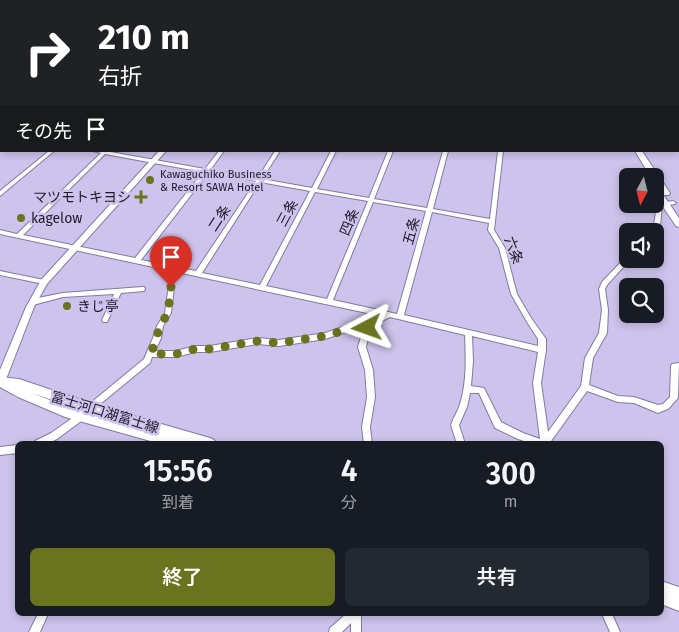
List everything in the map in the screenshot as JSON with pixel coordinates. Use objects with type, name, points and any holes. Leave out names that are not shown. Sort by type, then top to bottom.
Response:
[{"type":"main road","points":[[633,152],[642,168]]},
{"type":"main road","points":[[639,152],[648,168]]},
{"type":"main road","points":[[664,195],[679,224]]},
{"type":"main road","points":[[669,203],[679,212]]},
{"type":"main road","name":"富士河口湖富士線","points":[[0,381],[15,391],[36,400],[198,441]]},
{"type":"main road","name":"富士河口湖富士線","points":[[85,412],[172,441]]},
{"type":"main road","points":[[664,589],[679,594]]},
{"type":"main road","points":[[664,598],[679,604]]},
{"type":"street","points":[[0,194],[51,152]]},
{"type":"street","points":[[100,152],[491,221]]},
{"type":"street","points":[[0,381],[33,302],[44,282],[162,152]]},
{"type":"street","points":[[136,260],[221,152]]},
{"type":"street","name":"二条","points":[[198,273],[276,152]]},
{"type":"street","name":"三条","points":[[262,287],[333,152]]},
{"type":"street","name":"四条","points":[[329,302],[391,152]]},
{"type":"street","name":"五条","points":[[400,317],[446,152]]},
{"type":"street","name":"六条","points":[[501,152],[491,230],[502,248],[514,294],[542,338],[542,350]]},
{"type":"street","points":[[18,236],[104,153]]},
{"type":"street","points":[[657,223],[658,206],[669,203]]},
{"type":"street","points":[[0,232],[389,314],[542,350],[536,383],[544,441]]},
{"type":"street","points":[[546,441],[586,387],[589,358],[603,333],[605,310],[602,289],[604,284],[619,268]]},
{"type":"street","points":[[0,273],[44,282]]},
{"type":"street","points":[[44,441],[54,436],[142,366],[151,354],[160,326],[168,313],[171,287]]},
{"type":"street","points":[[33,302],[63,295],[142,290]]},
{"type":"street","points":[[105,320],[118,292]]},
{"type":"street","points":[[368,441],[366,427],[371,397],[369,370],[362,346],[368,324],[389,314]]},
{"type":"street","points":[[151,354],[176,354],[195,349],[210,349],[258,341],[279,343],[325,336],[352,328],[367,328]]},
{"type":"street","points":[[460,441],[455,426],[458,416],[463,410],[466,389],[470,359],[468,333]]},
{"type":"street","points":[[586,387],[618,399],[634,400],[658,409],[665,408],[674,398],[676,383],[674,368],[679,366]]},
{"type":"street","points":[[466,389],[481,390],[491,413],[502,428],[536,441]]},
{"type":"street","points":[[0,451],[15,449]]},
{"type":"street","points":[[34,632],[42,616]]},
{"type":"street","points":[[334,632],[353,616]]},
{"type":"street","points":[[355,616],[356,632]]},
{"type":"street","points":[[608,616],[615,632]]},
{"type":"place","name":"Kawaguchiko Business & Resort SAWA Hotel","points":[[150,180]]},
{"type":"place","name":"マツモトキヨシ","points":[[141,197]]},
{"type":"place","name":"kagelow","points":[[21,218]]},
{"type":"place","name":"きじ亭","points":[[67,306]]},
{"type":"route","points":[[171,287],[168,313],[160,326],[158,338],[151,354],[176,354],[195,349],[210,349],[258,341],[279,343],[325,336],[352,328],[367,328]]}]
